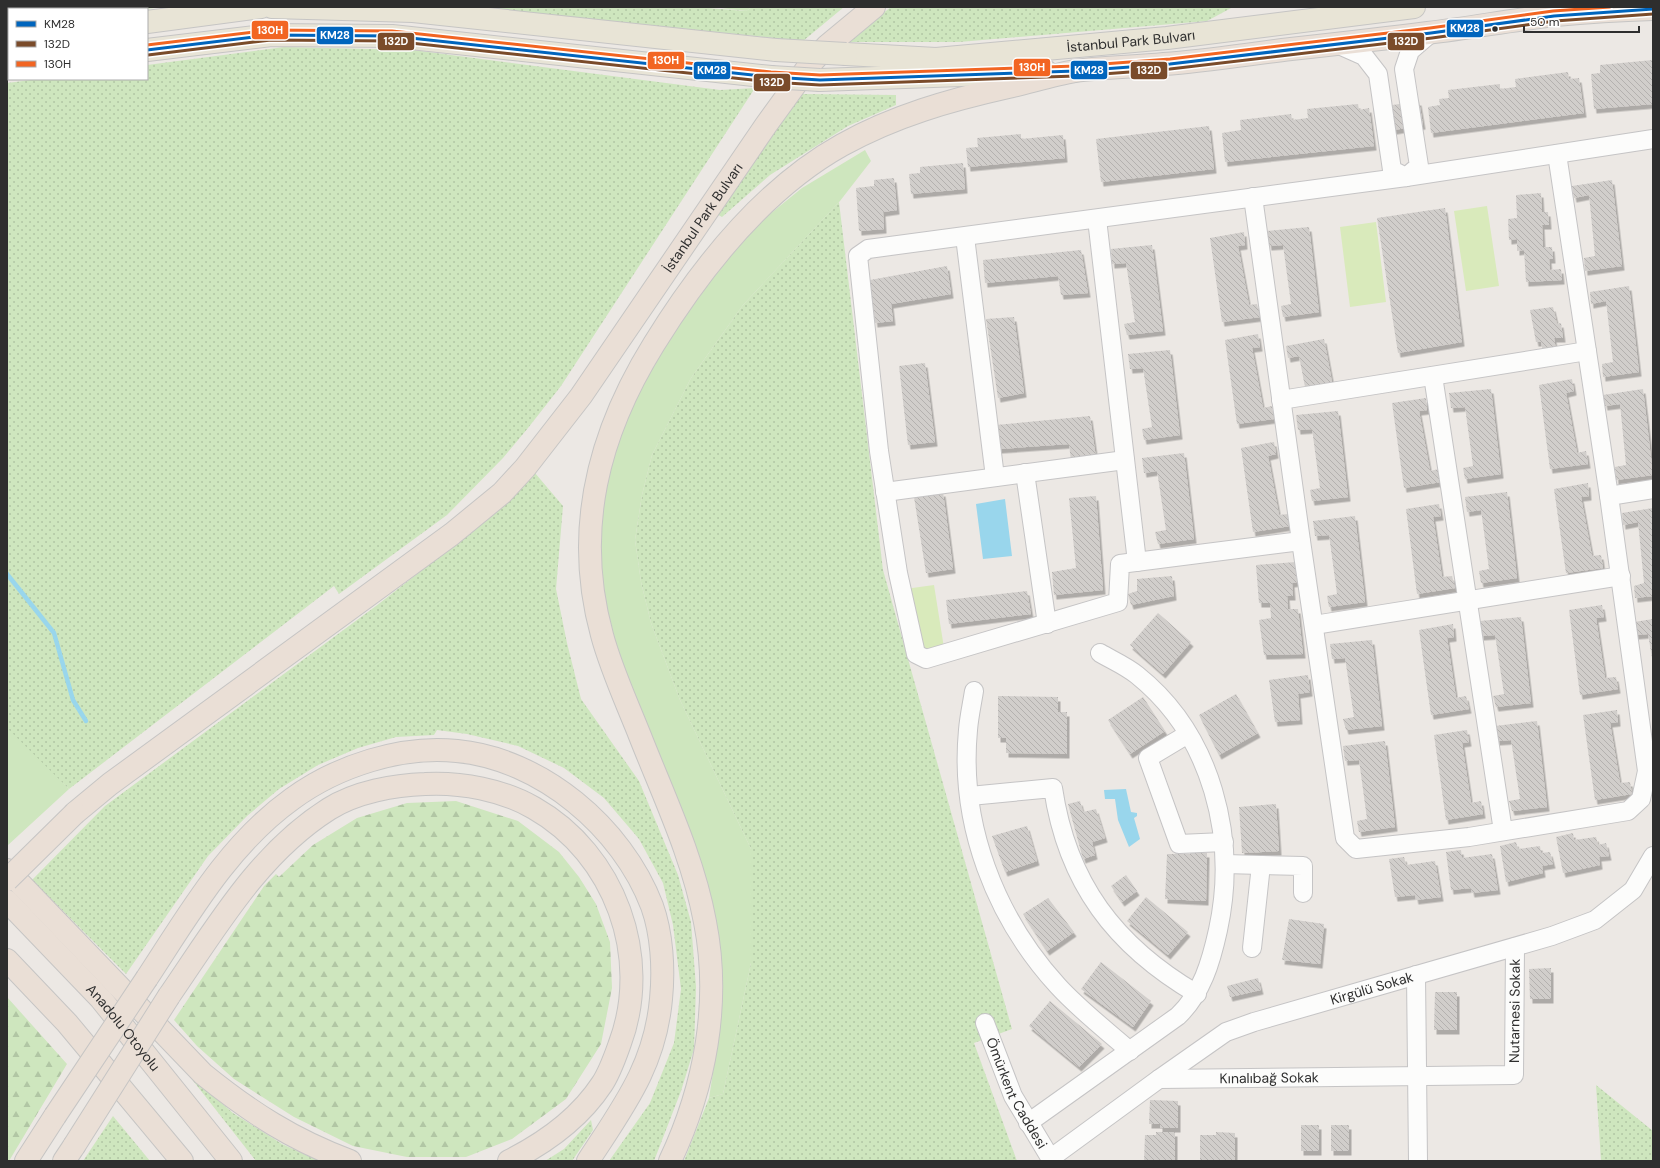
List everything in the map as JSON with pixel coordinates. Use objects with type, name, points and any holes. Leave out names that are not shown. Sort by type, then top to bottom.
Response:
[{"type":"highway","name":"İstanbul Park Bulvarı","points":[[7,880],[75,814],[110,784],[452,534],[502,493],[547,440],[608,359],[766,125],[811,63],[827,46],[874,7]]},
{"type":"highway","name":"İstanbul Park Bulvarı","points":[[670,1161],[688,1120],[700,1079],[708,1040],[711,1000],[711,964],[706,922],[687,854],[611,662],[596,611],[591,576],[589,544],[596,481],[611,426],[642,363],[701,274],[732,236],[771,198],[800,174],[837,147],[881,125],[921,110],[969,96],[1076,71],[1170,64],[1431,33],[1554,16],[1653,9]]},
{"type":"highway","points":[[26,1161],[197,900],[243,842],[293,798],[331,776],[359,763],[426,751],[457,751],[488,757],[520,768],[570,798],[597,822],[609,837],[636,874],[649,900],[659,937],[662,968],[661,1001],[654,1037],[646,1067],[630,1098],[588,1161]]},
{"type":"highway","points":[[69,1154],[169,996],[256,873],[280,847],[331,808],[350,799],[392,787],[436,784],[482,790],[510,797],[533,807],[553,820],[579,843],[596,864],[612,892],[624,923],[630,950],[632,975],[631,1003],[625,1030],[603,1083],[589,1102],[573,1119],[530,1151],[509,1161]]},
{"type":"highway","points":[[7,870],[203,1074],[239,1103],[272,1125],[303,1141],[350,1161]]},
{"type":"highway","name":"Anadolu Otoyolu","points":[[7,901],[100,999],[231,1161]]},
{"type":"highway","points":[[7,960],[68,1023],[182,1161]]},
{"type":"main road","points":[[148,22],[261,7]]},
{"type":"main road","name":"İstanbul Park Bulvarı","points":[[272,7],[413,11],[776,50],[936,59],[1167,38],[1414,7]]},
{"type":"main road","points":[[148,50],[271,35],[392,36],[771,77],[820,80],[1076,71]]},
{"type":"street","points":[[1406,177],[1419,166],[1404,69],[1410,51],[1431,33]]},
{"type":"street","points":[[1337,44],[1364,56],[1378,74],[1392,170],[1406,177]]},
{"type":"street","points":[[1301,541],[1120,564],[1118,602],[926,659],[916,654],[898,573],[879,451],[858,256],[868,249],[1098,220],[1253,197],[1406,177],[1653,139]]},
{"type":"street","points":[[1253,197],[1301,541],[1345,838],[1356,849],[1469,837],[1628,811],[1641,799],[1647,771],[1621,576],[1557,154]]},
{"type":"street","points":[[1098,220],[1137,562]]},
{"type":"street","points":[[966,237],[995,478]]},
{"type":"street","points":[[1281,400],[1587,351]]},
{"type":"street","points":[[1433,376],[1503,831]]},
{"type":"street","points":[[885,492],[1125,460]]},
{"type":"street","points":[[1025,474],[1046,624]]},
{"type":"street","points":[[1609,496],[1653,489]]},
{"type":"street","points":[[1314,625],[1621,576]]},
{"type":"street","points":[[1028,1123],[1130,1051],[1178,1016],[1189,1006],[1197,994],[1216,942],[1221,917],[1225,864],[1224,842],[1216,800],[1206,771],[1188,734],[1176,715],[1158,693],[1135,674],[1100,653]]},
{"type":"street","points":[[974,691],[968,730],[967,769],[970,796],[981,851],[990,881],[1006,913],[1031,953],[1058,986],[1092,1019],[1130,1051]]},
{"type":"street","points":[[1188,734],[1148,758],[1179,844],[1224,842]]},
{"type":"street","points":[[970,796],[1053,788],[1057,811],[1072,858],[1095,904],[1116,931],[1139,953],[1178,983],[1197,994]]},
{"type":"street","name":"Kirgülü Sokak","points":[[1159,1079],[1226,1032],[1254,1022],[1515,947],[1595,920],[1633,890],[1653,856]]},
{"type":"street","points":[[1225,864],[1303,866],[1303,893]]},
{"type":"street","points":[[1252,948],[1261,865]]},
{"type":"street","name":"Nutarnesi Sokak","points":[[1514,1075],[1515,947]]},
{"type":"street","points":[[1416,976],[1418,1161]]},
{"type":"street","name":"Ömürkent Caddesi","points":[[984,1023],[1013,1096],[1051,1159]]},
{"type":"street","name":"Kınalıbağ Sokak","points":[[1159,1079],[1514,1075]]},
{"type":"street","points":[[1051,1159],[1159,1079]]},
{"type":"green space","points":[[22,7],[163,7],[148,9],[14,8]]},
{"type":"green space","points":[[473,7],[696,7],[746,11],[752,7],[844,7],[803,41]]},
{"type":"green space","points":[[712,7],[752,7],[746,11]]},
{"type":"green space","points":[[891,7],[1233,7],[1207,21],[959,42],[846,42]]},
{"type":"green space","points":[[8,9],[8,30],[7,30]]},
{"type":"green space","points":[[284,47],[413,50],[720,90],[755,88],[561,386],[503,458],[447,515],[339,594],[334,586],[69,789],[7,731],[7,83],[31,80],[148,80],[148,65]]},
{"type":"green space","points":[[800,94],[896,95],[896,105],[848,126],[770,175],[722,217],[713,212]]},
{"type":"green space","points":[[865,150],[871,161],[840,201],[743,305],[691,378],[652,455],[642,495],[635,540],[641,582],[651,623],[680,700],[751,849],[751,963],[723,1094],[709,1098],[719,1034],[719,959],[609,628],[598,570],[605,478],[620,434],[656,357],[743,236],[802,188]]},
{"type":"green space","points":[[839,202],[883,570],[1012,1029],[974,1043],[1017,1161],[684,1161],[709,1098],[723,1094],[751,963],[751,849],[680,700],[651,623],[641,582],[635,540],[642,495],[652,455],[691,378],[743,305]]},
{"type":"green space","points":[[1487,206],[1499,286],[1466,291],[1454,211]]},
{"type":"green space","points":[[1376,222],[1386,302],[1350,307],[1340,227]]},
{"type":"green space","points":[[535,473],[563,506],[556,589],[567,643],[581,699],[639,781],[678,875],[691,922],[696,987],[694,1049],[681,1091],[654,1161],[609,1161],[650,1103],[674,1043],[681,989],[673,925],[663,883],[639,839],[604,798],[564,768],[518,746],[467,734],[437,730],[434,735],[396,737],[358,748],[318,765],[279,789],[247,816],[208,856],[126,974],[32,880],[105,806],[376,606],[467,535]]},
{"type":"green space","points":[[934,585],[944,648],[918,652],[905,589]]},
{"type":"green space","points":[[7,728],[69,789],[7,846]]},
{"type":"green space","points":[[456,801],[518,821],[559,852],[579,877],[596,904],[610,942],[612,988],[601,1044],[566,1099],[512,1139],[466,1157],[407,1157],[353,1146],[294,1117],[234,1079],[197,1046],[174,1020],[264,886],[276,874],[279,877],[313,845],[357,818],[407,803]]},
{"type":"green space","points":[[7,997],[67,1064],[9,1161],[7,1161]]},
{"type":"green space","points":[[187,1073],[233,1113],[282,1144],[319,1161],[256,1161]]},
{"type":"green space","points":[[1596,1085],[1653,1131],[1653,1161],[1601,1161]]},
{"type":"green space","points":[[113,1116],[150,1161],[83,1161]]},
{"type":"green space","points":[[591,1120],[593,1130],[572,1161],[545,1161],[564,1149]]},
{"type":"water","points":[[1005,499],[1012,556],[983,559],[976,504]]},
{"type":"water","points":[[1126,789],[1131,812],[1137,813],[1137,816],[1134,818],[1140,839],[1129,847],[1118,820],[1115,799],[1105,799],[1104,790]]},
{"type":"building","points":[[1653,60],[1653,104],[1594,109],[1591,74],[1600,73],[1600,65]]},
{"type":"building","points":[[1568,72],[1569,79],[1579,78],[1584,113],[1431,133],[1428,107],[1440,105],[1439,99],[1449,98],[1448,90],[1500,84],[1500,89],[1516,87],[1515,79]]},
{"type":"building","points":[[1419,101],[1423,125],[1377,133],[1373,108]]},
{"type":"building","points":[[1358,104],[1359,110],[1369,108],[1374,146],[1225,162],[1222,133],[1241,130],[1240,120],[1291,114],[1292,120],[1308,118],[1307,109]]},
{"type":"building","points":[[1209,126],[1214,169],[1101,182],[1096,139]]},
{"type":"building","points":[[1021,134],[1021,139],[1063,135],[1065,158],[968,167],[966,148],[978,147],[977,138]]},
{"type":"building","points":[[963,163],[965,189],[911,194],[909,174],[920,173],[920,167]]},
{"type":"building","points":[[894,178],[897,210],[883,212],[884,229],[859,231],[856,188],[874,186],[874,180]]},
{"type":"building","points":[[1612,180],[1622,266],[1585,271],[1584,258],[1595,256],[1589,195],[1574,198],[1572,186]]},
{"type":"building","points":[[1541,193],[1542,212],[1548,212],[1549,225],[1542,225],[1543,247],[1552,247],[1553,259],[1549,259],[1550,270],[1561,269],[1562,280],[1526,282],[1524,250],[1517,251],[1517,239],[1509,240],[1508,219],[1517,218],[1516,195]]},
{"type":"building","points":[[1445,208],[1462,342],[1398,353],[1377,218]]},
{"type":"building","points":[[1309,227],[1319,312],[1283,317],[1281,306],[1291,304],[1283,245],[1269,246],[1267,231]]},
{"type":"building","points":[[1244,232],[1245,245],[1238,246],[1249,305],[1257,304],[1260,317],[1222,322],[1210,238]]},
{"type":"building","points":[[1152,245],[1163,331],[1127,335],[1124,324],[1135,322],[1126,263],[1112,264],[1111,249]]},
{"type":"building","points":[[1081,250],[1088,293],[1061,295],[1058,276],[985,283],[983,260]]},
{"type":"building","points":[[947,266],[951,294],[891,304],[893,321],[875,323],[870,280]]},
{"type":"building","points":[[1629,286],[1639,372],[1603,377],[1602,364],[1613,362],[1606,301],[1591,304],[1590,292]]},
{"type":"building","points":[[1553,307],[1557,324],[1561,323],[1563,338],[1554,338],[1556,350],[1543,352],[1541,342],[1536,342],[1530,310]]},
{"type":"building","points":[[1014,317],[1024,393],[998,398],[986,319]]},
{"type":"building","points":[[1258,334],[1260,347],[1252,348],[1263,408],[1272,406],[1274,419],[1237,424],[1225,340]]},
{"type":"building","points":[[1324,339],[1332,382],[1305,387],[1299,356],[1288,358],[1286,346]]},
{"type":"building","points":[[1170,350],[1180,435],[1144,440],[1142,429],[1152,427],[1143,368],[1130,369],[1128,354]]},
{"type":"building","points":[[925,363],[935,442],[908,445],[899,366]]},
{"type":"building","points":[[1572,379],[1574,391],[1566,393],[1577,453],[1586,451],[1588,464],[1550,469],[1539,385]]},
{"type":"building","points":[[1491,389],[1501,474],[1465,479],[1463,468],[1473,466],[1465,407],[1451,408],[1449,393]]},
{"type":"building","points":[[1643,389],[1653,475],[1616,480],[1615,467],[1626,465],[1620,404],[1605,406],[1603,395]]},
{"type":"building","points":[[1426,398],[1427,410],[1419,411],[1430,471],[1439,469],[1441,482],[1404,488],[1392,403]]},
{"type":"building","points":[[1338,411],[1348,497],[1312,501],[1310,490],[1320,488],[1312,429],[1298,430],[1296,415]]},
{"type":"building","points":[[1090,416],[1096,458],[1071,461],[1069,444],[999,449],[996,425]]},
{"type":"building","points":[[1274,442],[1276,454],[1268,456],[1279,515],[1288,514],[1290,526],[1253,532],[1241,448]]},
{"type":"building","points":[[1184,453],[1194,539],[1158,544],[1155,532],[1166,530],[1157,471],[1144,473],[1142,458]]},
{"type":"building","points":[[1588,483],[1589,496],[1581,497],[1592,556],[1601,555],[1603,568],[1566,573],[1554,489]]},
{"type":"building","points":[[943,492],[953,569],[926,573],[914,497]]},
{"type":"building","points":[[1507,492],[1517,578],[1481,583],[1479,571],[1489,569],[1481,510],[1467,512],[1465,497]]},
{"type":"building","points":[[1096,496],[1103,590],[1054,595],[1052,572],[1076,568],[1069,498]]},
{"type":"building","points":[[1439,504],[1441,516],[1433,517],[1442,577],[1452,576],[1455,588],[1417,594],[1406,509]]},
{"type":"building","points":[[1653,508],[1653,596],[1635,598],[1634,586],[1644,583],[1638,522],[1623,525],[1622,513]]},
{"type":"building","points":[[1355,516],[1365,602],[1329,607],[1327,596],[1337,594],[1329,535],[1315,536],[1313,521]]},
{"type":"building","points":[[1296,562],[1298,582],[1292,583],[1293,596],[1287,596],[1288,609],[1298,609],[1303,654],[1264,655],[1259,620],[1271,618],[1270,603],[1259,603],[1256,565]]},
{"type":"building","points":[[1172,576],[1174,596],[1131,605],[1128,594],[1137,591],[1137,579]]},
{"type":"building","points":[[1027,591],[1031,614],[949,624],[946,600]]},
{"type":"building","points":[[1602,605],[1604,617],[1596,618],[1605,678],[1616,677],[1618,689],[1580,695],[1569,610]]},
{"type":"building","points":[[1158,613],[1191,642],[1163,674],[1130,645]]},
{"type":"building","points":[[1521,617],[1531,703],[1496,707],[1493,696],[1504,694],[1495,635],[1481,636],[1480,621]]},
{"type":"building","points":[[1653,619],[1652,658],[1648,634],[1635,635],[1634,622]]},
{"type":"building","points":[[1453,624],[1454,637],[1447,638],[1456,698],[1466,696],[1469,709],[1431,715],[1419,630]]},
{"type":"building","points":[[1372,640],[1382,726],[1346,730],[1343,719],[1354,717],[1345,658],[1332,659],[1330,644]]},
{"type":"building","points":[[1308,675],[1310,692],[1298,694],[1300,720],[1275,722],[1269,680]]},
{"type":"building","points":[[1236,694],[1258,733],[1219,755],[1199,715]]},
{"type":"building","points":[[998,696],[1058,697],[1058,712],[1067,712],[1067,754],[1006,753],[1006,738],[998,738]]},
{"type":"building","points":[[1143,697],[1165,731],[1130,754],[1108,720]]},
{"type":"building","points":[[1617,710],[1618,722],[1610,723],[1620,783],[1630,782],[1632,794],[1595,800],[1583,715]]},
{"type":"building","points":[[1537,721],[1547,807],[1512,811],[1509,801],[1520,799],[1511,740],[1497,741],[1495,726]]},
{"type":"building","points":[[1467,730],[1469,742],[1462,743],[1471,803],[1481,801],[1483,814],[1446,820],[1434,735]]},
{"type":"building","points":[[1385,741],[1395,827],[1359,832],[1357,821],[1367,819],[1359,760],[1345,761],[1343,746]]},
{"type":"building","points":[[1080,801],[1083,812],[1096,809],[1105,838],[1092,842],[1095,855],[1083,859],[1068,804]]},
{"type":"building","points":[[1276,804],[1279,851],[1242,853],[1239,807]]},
{"type":"building","points":[[1027,826],[1037,861],[1005,872],[992,836]]},
{"type":"building","points":[[1573,833],[1574,840],[1596,837],[1598,845],[1606,843],[1609,856],[1599,857],[1600,865],[1563,873],[1556,837]]},
{"type":"building","points":[[1516,842],[1518,849],[1540,846],[1541,853],[1550,852],[1553,864],[1542,866],[1543,873],[1506,882],[1500,846]]},
{"type":"building","points":[[1461,850],[1462,858],[1492,854],[1498,890],[1472,893],[1471,888],[1451,890],[1446,852]]},
{"type":"building","points":[[1190,852],[1207,853],[1206,901],[1165,899],[1167,854],[1190,854]]},
{"type":"building","points":[[1404,857],[1406,865],[1435,861],[1441,897],[1416,900],[1415,895],[1395,897],[1389,859]]},
{"type":"building","points":[[1126,875],[1137,891],[1122,902],[1111,886]]},
{"type":"building","points":[[1146,897],[1188,932],[1168,955],[1127,921]]},
{"type":"building","points":[[1048,898],[1074,932],[1047,951],[1023,914]]},
{"type":"building","points":[[1289,919],[1324,924],[1320,964],[1282,960]]},
{"type":"building","points":[[1101,962],[1151,1001],[1133,1027],[1081,989]]},
{"type":"building","points":[[1551,968],[1551,999],[1530,999],[1529,969]]},
{"type":"building","points":[[1258,978],[1261,990],[1230,997],[1227,986]]},
{"type":"building","points":[[1435,992],[1457,992],[1457,1030],[1434,1030]]},
{"type":"building","points":[[1050,1001],[1102,1044],[1079,1067],[1029,1026]]},
{"type":"building","points":[[1150,1100],[1178,1101],[1178,1128],[1160,1128],[1160,1124],[1149,1124]]},
{"type":"building","points":[[1301,1125],[1319,1125],[1319,1151],[1301,1151]]},
{"type":"building","points":[[1331,1125],[1349,1125],[1349,1151],[1331,1151]]},
{"type":"building","points":[[1156,1132],[1175,1132],[1175,1161],[1144,1161],[1145,1135],[1156,1135]]},
{"type":"building","points":[[1216,1132],[1235,1133],[1235,1161],[1200,1161],[1200,1135],[1216,1135]]},
{"type":"waterway","points":[[7,574],[54,633],[73,700],[86,721]]},
{"type":"transit line","name":"130H","points":[[148,45],[270,30],[392,31],[771,72],[820,75],[1076,66],[1170,59],[1430,28],[1553,11],[1610,7]]},
{"type":"transit line","name":"KM28","points":[[148,50],[271,35],[392,36],[771,77],[820,80],[1076,71],[1170,64],[1431,33],[1554,16],[1653,9]]},
{"type":"transit line","name":"132D","points":[[148,55],[271,40],[392,41],[770,82],[820,85],[1076,76],[1170,69],[1432,38],[1555,21],[1653,14]]}]
